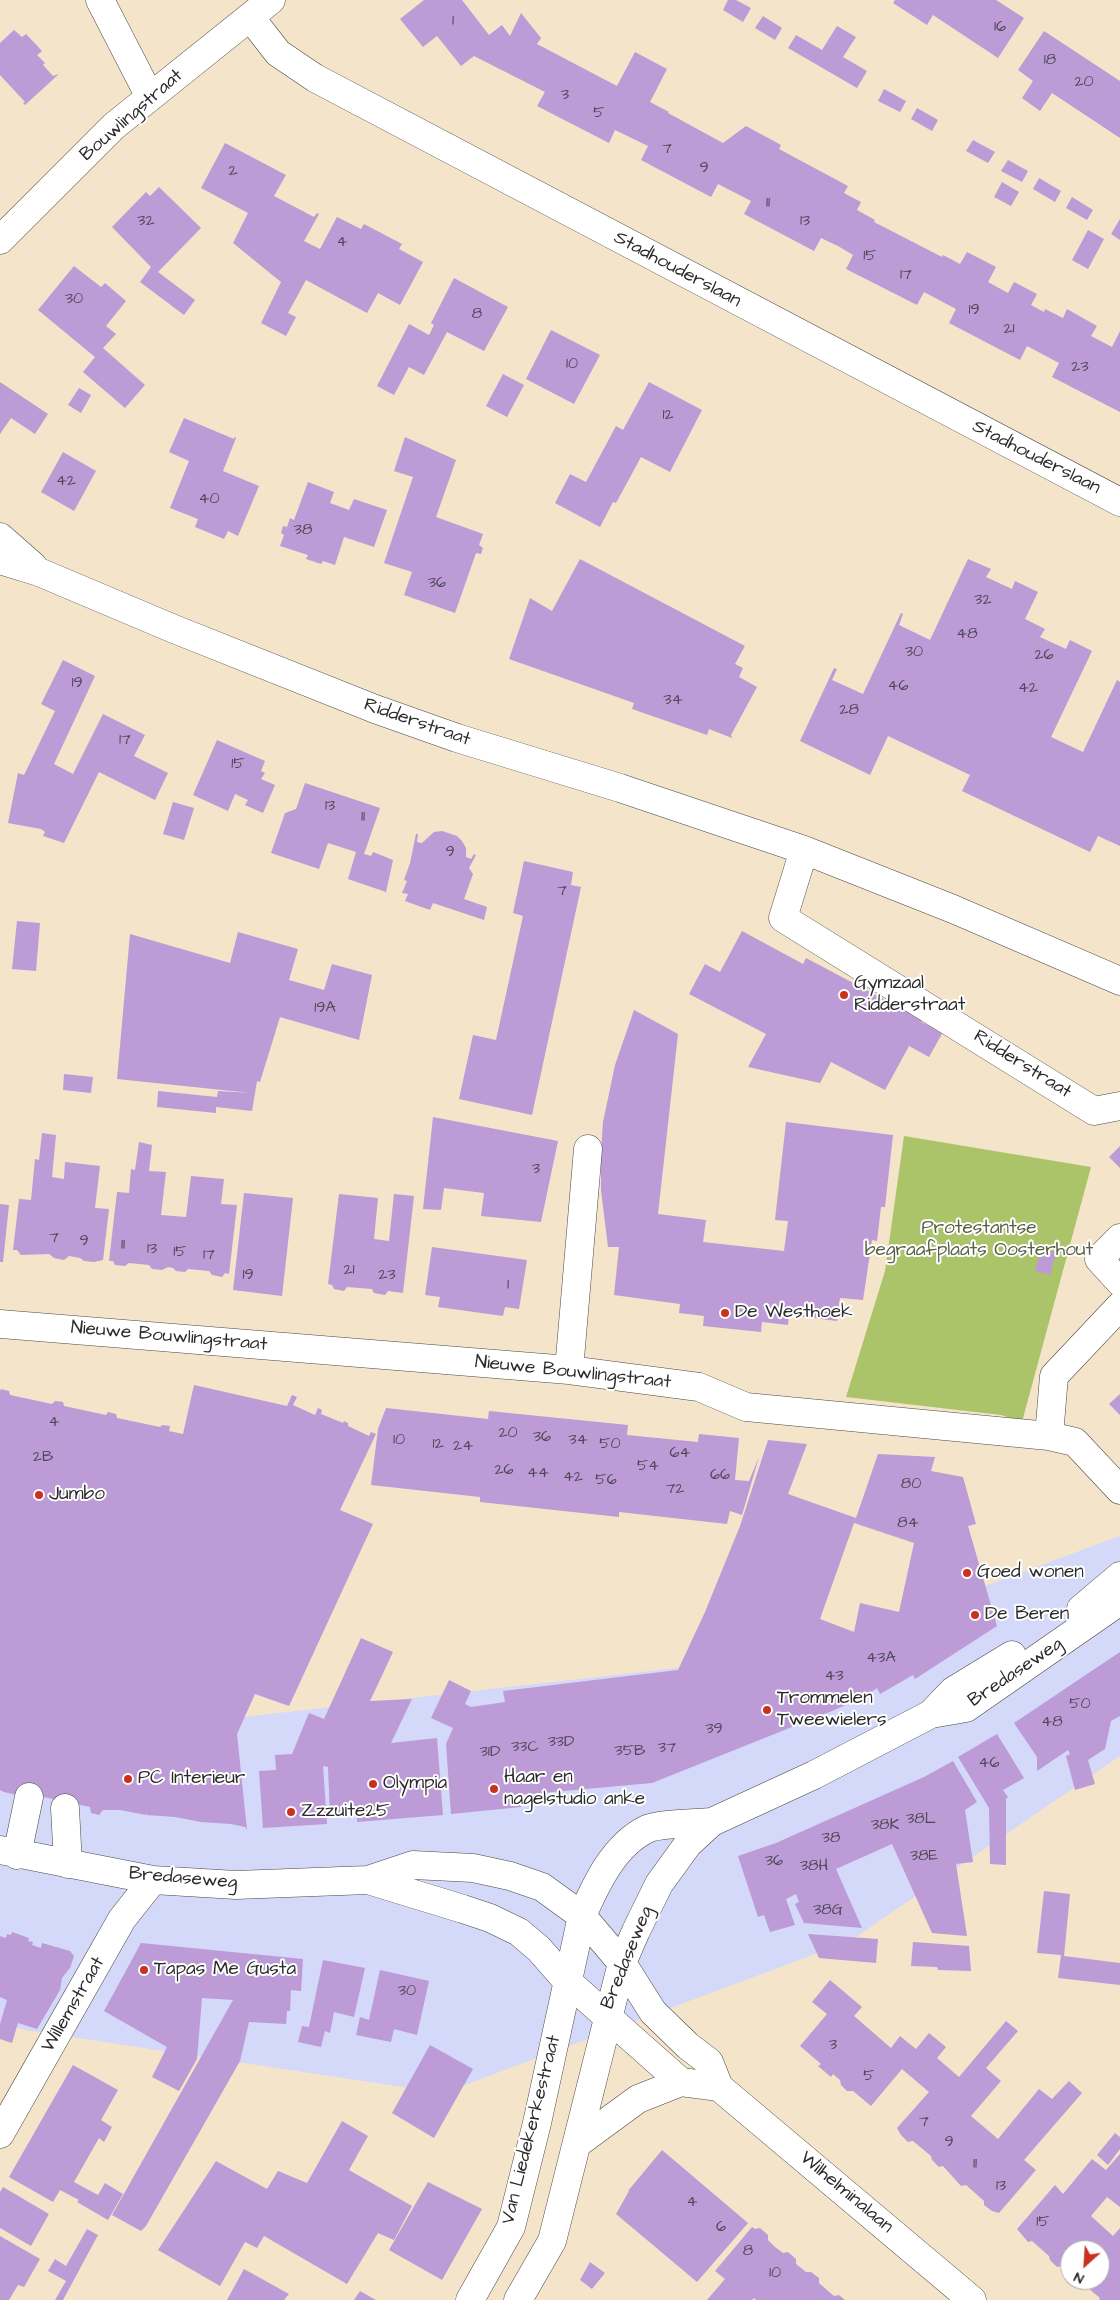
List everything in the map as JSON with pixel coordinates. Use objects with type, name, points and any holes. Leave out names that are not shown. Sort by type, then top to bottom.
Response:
[{"type":"street","points":[[100,0],[150,97]]},
{"type":"street","name":"Bouwlingstraat","points":[[0,240],[114,126],[265,4]]},
{"type":"street","name":"Stadhouderslaan","points":[[265,4],[278,54],[315,78],[1120,502]]},
{"type":"street","name":"Ridderstraat","points":[[0,537],[39,572]]},
{"type":"street","name":"Ridderstraat","points":[[0,560],[39,572],[174,629],[375,709],[457,738],[620,788],[804,850],[953,909],[1120,980]]},
{"type":"street","name":"Ridderstraat","points":[[804,850],[783,918],[1094,1111],[1120,1106]]},
{"type":"street","points":[[569,1370],[588,1149]]},
{"type":"street","points":[[1120,1238],[1099,1259],[1120,1282]]},
{"type":"street","points":[[1049,1436],[1054,1376],[1120,1306]]},
{"type":"street","name":"Nieuwe Bouwlingstraat","points":[[0,1324],[569,1370],[699,1387],[746,1407],[1049,1436],[1075,1442],[1120,1490]]},
{"type":"street","name":"Bredaseweg","points":[[931,1714],[953,1691],[1068,1620],[1120,1576]]},
{"type":"street","name":"Bredaseweg","points":[[368,1880],[472,1912],[519,1932],[539,1950],[567,1981],[608,2017],[622,1963],[659,1884],[688,1844],[712,1822],[814,1775],[931,1714],[966,1708],[1120,1601]]},
{"type":"street","points":[[9,1852],[29,1797]]},
{"type":"street","points":[[65,1808],[68,1864]]},
{"type":"street","name":"Bredaseweg","points":[[9,1852],[153,1880],[236,1885],[368,1880],[413,1865],[473,1868],[510,1876],[542,1887],[582,1916],[590,1898],[620,1848],[648,1828],[712,1822]]},
{"type":"street","name":"Willemstraat","points":[[0,2134],[122,1919],[153,1880]]},
{"type":"street","name":"Wilhelminalaan","points":[[582,1916],[622,1963],[652,2012],[688,2046],[709,2062],[719,2087],[972,2300]]},
{"type":"street","name":"Van Liedekerkestraat","points":[[470,2300],[511,2226],[537,2123],[582,1916]]},
{"type":"street","points":[[518,2300],[552,2241],[608,2017],[681,2082]]},
{"type":"street","points":[[578,2143],[638,2099],[681,2082],[719,2087]]},
{"type":"shaded area","points":[[0,1412],[226,1719],[801,1654],[1120,1536],[1120,1756],[850,1941],[443,2093],[25,2030],[0,2022]]},
{"type":"green space","name":"Protestantse begraafplaats Oosterhout","points":[[904,1136],[1091,1167],[1022,1422],[1001,1415],[846,1397],[885,1271]]},
{"type":"building","points":[[424,0],[462,0],[489,35],[502,25],[510,36],[521,13],[541,38],[537,44],[617,86],[635,52],[667,69],[650,102],[668,113],[723,143],[746,126],[781,145],[779,149],[848,186],[844,193],[861,202],[857,210],[875,220],[874,222],[942,257],[943,255],[960,264],[967,252],[996,267],[988,282],[1008,293],[1014,282],[1037,294],[1031,305],[1044,312],[1045,309],[1063,318],[1067,309],[1097,326],[1091,336],[1112,347],[1120,331],[1120,412],[1052,377],[1059,363],[1027,346],[1020,360],[949,323],[956,309],[924,292],[917,305],[846,269],[853,255],[838,246],[821,238],[814,251],[744,214],[751,201],[718,184],[711,197],[641,160],[648,146],[615,130],[609,143],[537,106],[545,92],[474,56],[461,66],[437,36],[423,47],[400,19]]},
{"type":"building","points":[[728,0],[736,0],[751,8],[743,22],[723,10]]},
{"type":"building","points":[[895,0],[996,0],[1024,18],[998,58],[933,15],[927,25],[893,3]]},
{"type":"building","points":[[763,16],[782,28],[775,40],[755,28]]},
{"type":"building","points":[[837,26],[856,37],[843,57],[867,71],[857,88],[788,48],[796,35],[822,50]]},
{"type":"building","points":[[14,30],[22,37],[26,34],[42,51],[37,55],[45,63],[43,65],[53,76],[59,74],[25,105],[23,103],[25,102],[0,75],[0,43]]},
{"type":"building","points":[[1044,31],[1120,81],[1120,138],[1052,93],[1040,111],[1022,98],[1033,81],[1018,70]]},
{"type":"building","points":[[884,89],[906,101],[900,112],[878,101]]},
{"type":"building","points":[[917,108],[938,120],[932,131],[911,119]]},
{"type":"building","points":[[973,140],[995,152],[988,163],[966,151]]},
{"type":"building","points":[[225,143],[286,175],[274,196],[314,217],[317,213],[319,214],[304,241],[320,249],[337,217],[361,229],[364,224],[402,244],[399,249],[423,262],[400,305],[378,293],[367,313],[306,280],[288,313],[296,317],[286,336],[261,323],[281,282],[233,243],[248,213],[201,188]]},
{"type":"building","points":[[1008,160],[1028,171],[1022,182],[1001,171]]},
{"type":"building","points":[[1039,178],[1061,191],[1055,202],[1033,189]]},
{"type":"building","points":[[1002,182],[1019,192],[1011,206],[994,197]]},
{"type":"building","points":[[159,187],[201,228],[158,272],[195,300],[184,315],[140,282],[151,267],[112,227],[146,192],[150,196]]},
{"type":"building","points":[[1072,197],[1093,210],[1087,220],[1066,208]]},
{"type":"building","points":[[1120,219],[1120,240],[1111,234]]},
{"type":"building","points":[[1088,230],[1104,239],[1088,269],[1072,260]]},
{"type":"building","points":[[74,266],[101,287],[105,283],[126,301],[106,326],[116,334],[103,348],[145,385],[125,408],[83,372],[95,357],[38,310]]},
{"type":"building","points":[[454,278],[508,307],[484,351],[447,332],[424,375],[409,367],[394,395],[377,386],[409,324],[429,335],[434,325],[431,323]]},
{"type":"building","points":[[551,330],[600,355],[574,404],[526,379]]},
{"type":"building","points":[[503,374],[524,385],[507,417],[486,406]]},
{"type":"building","points":[[0,382],[48,414],[35,434],[11,418],[0,434]]},
{"type":"building","points":[[649,382],[702,410],[670,472],[641,457],[616,503],[613,502],[600,527],[555,503],[570,474],[586,482],[616,426],[623,430]]},
{"type":"building","points":[[79,388],[91,395],[81,413],[68,405]]},
{"type":"building","points":[[184,418],[234,439],[234,437],[236,438],[223,471],[259,486],[238,536],[228,531],[224,539],[195,527],[198,519],[170,508],[189,461],[169,452]]},
{"type":"building","points":[[405,437],[456,460],[436,517],[483,534],[479,545],[483,548],[481,554],[476,553],[455,613],[404,595],[412,572],[384,563],[413,477],[394,471]]},
{"type":"building","points":[[63,452],[96,471],[74,511],[41,492]]},
{"type":"building","points":[[308,482],[334,492],[330,503],[349,510],[354,499],[387,510],[374,547],[344,537],[335,565],[323,561],[321,564],[306,559],[308,555],[280,546],[284,535],[281,533],[283,526],[287,527],[290,518],[294,520]]},
{"type":"building","points":[[580,559],[745,646],[735,664],[743,668],[739,677],[757,687],[731,735],[732,738],[709,729],[707,735],[632,709],[634,703],[509,659],[530,598],[552,611]]},
{"type":"building","points":[[968,559],[991,569],[986,577],[1012,589],[1015,581],[1038,592],[1025,619],[1045,629],[1040,637],[1066,649],[1070,640],[1092,651],[1051,737],[1083,752],[1117,680],[1120,682],[1120,846],[1098,836],[1090,852],[962,791],[970,775],[888,736],[870,775],[800,741],[834,668],[837,669],[832,680],[863,694],[901,613],[903,614],[899,625],[930,640]]},
{"type":"building","points":[[63,660],[95,676],[54,764],[73,774],[103,714],[145,735],[134,756],[168,773],[155,800],[99,772],[64,843],[43,836],[45,832],[41,829],[8,823],[18,773],[24,775],[55,711],[41,704]]},
{"type":"building","points":[[217,740],[265,761],[261,771],[265,773],[261,779],[275,785],[263,813],[245,805],[248,800],[235,794],[228,811],[193,795]]},
{"type":"building","points":[[305,783],[380,808],[364,854],[371,856],[373,852],[393,860],[386,892],[348,879],[356,852],[328,843],[319,869],[271,853],[285,813],[296,809]]},
{"type":"building","points":[[173,802],[194,808],[184,840],[163,834]]},
{"type":"building","points":[[442,831],[457,836],[462,841],[466,848],[466,857],[471,859],[474,854],[476,855],[469,868],[473,874],[464,899],[487,907],[484,920],[433,903],[430,910],[405,901],[408,894],[402,893],[407,881],[404,880],[410,863],[416,834],[418,834],[417,842],[422,843],[434,832]]},
{"type":"building","points":[[524,861],[573,872],[571,885],[581,887],[532,1115],[459,1099],[473,1035],[496,1040],[523,916],[513,913]]},
{"type":"building","points":[[17,921],[40,923],[36,971],[12,969]]},
{"type":"building","points":[[742,931],[803,964],[806,958],[923,1020],[921,1022],[943,1032],[929,1057],[909,1046],[885,1090],[831,1062],[820,1083],[748,1067],[766,1034],[689,994],[705,964],[720,972]]},
{"type":"building","points":[[238,932],[298,949],[289,980],[324,990],[332,964],[372,975],[359,1040],[280,1017],[260,1082],[257,1081],[252,1111],[216,1107],[216,1113],[157,1107],[158,1091],[217,1097],[218,1091],[251,1093],[117,1079],[130,934],[230,963]]},
{"type":"building","points":[[634,1010],[678,1034],[658,1214],[706,1220],[703,1242],[784,1251],[788,1221],[775,1220],[786,1122],[893,1135],[885,1207],[881,1207],[877,1241],[872,1240],[863,1300],[840,1298],[837,1321],[789,1315],[788,1325],[762,1322],[761,1332],[703,1326],[704,1316],[679,1313],[680,1304],[614,1295],[619,1247],[608,1247],[601,1190],[603,1122],[615,1065]]},
{"type":"building","points":[[64,1074],[93,1077],[91,1093],[63,1090]]},
{"type":"building","points":[[433,1117],[558,1141],[541,1222],[481,1216],[484,1193],[444,1188],[441,1210],[423,1209]]},
{"type":"building","points":[[42,1133],[56,1135],[52,1177],[64,1179],[65,1162],[100,1166],[95,1208],[109,1209],[103,1260],[94,1262],[84,1261],[80,1258],[69,1256],[64,1260],[54,1258],[49,1254],[21,1255],[17,1250],[13,1250],[19,1199],[31,1200],[35,1159],[39,1160]]},
{"type":"building","points":[[139,1142],[152,1145],[149,1171],[166,1172],[161,1215],[186,1217],[191,1176],[224,1179],[221,1204],[237,1205],[229,1274],[225,1273],[222,1277],[212,1275],[209,1271],[188,1269],[185,1272],[176,1271],[168,1267],[162,1270],[152,1269],[149,1265],[129,1263],[125,1266],[115,1265],[113,1261],[109,1261],[117,1192],[129,1193],[131,1169],[135,1170]]},
{"type":"building","points":[[1120,1146],[1120,1168],[1109,1157]]},
{"type":"building","points":[[244,1193],[293,1198],[282,1296],[233,1290]]},
{"type":"building","points":[[339,1194],[378,1198],[374,1239],[389,1241],[394,1194],[414,1196],[403,1293],[388,1291],[385,1295],[374,1293],[372,1289],[347,1287],[344,1291],[334,1289],[332,1285],[328,1284]]},
{"type":"building","points":[[0,1204],[9,1205],[3,1262],[0,1262]]},
{"type":"building","points":[[432,1247],[527,1260],[519,1309],[505,1307],[503,1316],[438,1307],[440,1297],[425,1295]]},
{"type":"building","points":[[1041,1249],[1056,1253],[1050,1275],[1035,1271]]},
{"type":"building","points":[[194,1385],[287,1406],[292,1395],[297,1397],[293,1405],[315,1415],[318,1408],[322,1410],[321,1414],[343,1423],[344,1421],[348,1423],[348,1426],[369,1436],[371,1432],[376,1434],[340,1510],[373,1524],[296,1691],[289,1706],[255,1694],[237,1734],[247,1830],[245,1827],[231,1824],[201,1822],[120,1810],[103,1810],[99,1815],[91,1813],[90,1807],[44,1797],[42,1801],[4,1792],[0,1790],[0,1391],[1,1389],[9,1391],[10,1395],[52,1404],[55,1401],[63,1402],[64,1406],[106,1415],[108,1412],[116,1414],[117,1418],[160,1427],[162,1425],[170,1426],[169,1431],[183,1434]]},
{"type":"building","points":[[1120,1394],[1120,1415],[1109,1404]]},
{"type":"building","points":[[386,1408],[488,1419],[489,1411],[628,1425],[627,1435],[698,1442],[699,1434],[739,1438],[735,1480],[749,1481],[759,1457],[742,1515],[730,1511],[727,1524],[619,1512],[619,1517],[480,1502],[480,1497],[371,1485],[378,1429]]},
{"type":"building","points":[[768,1440],[807,1444],[788,1494],[856,1518],[878,1454],[935,1457],[931,1471],[963,1477],[976,1524],[968,1526],[997,1626],[915,1679],[913,1675],[880,1694],[877,1688],[866,1696],[832,1711],[652,1783],[520,1795],[521,1807],[451,1814],[446,1744],[453,1728],[431,1718],[449,1680],[471,1691],[465,1704],[471,1707],[505,1702],[503,1691],[678,1670],[705,1612],[740,1526]],"holes":[[[854,1523],[914,1543],[899,1612],[860,1603],[854,1632],[820,1619]]]},
{"type":"building","points":[[361,1638],[393,1652],[370,1701],[412,1699],[391,1743],[437,1738],[443,1815],[357,1822],[357,1814],[330,1816],[328,1767],[323,1766],[327,1824],[263,1828],[259,1771],[276,1770],[275,1755],[292,1754],[309,1713],[324,1719]]},
{"type":"building","points":[[1120,1652],[1120,1716],[1111,1721],[1105,1749],[1088,1760],[1095,1784],[1075,1790],[1066,1756],[1070,1754],[1068,1750],[1037,1771],[1037,1757],[1014,1723]]},
{"type":"building","points":[[997,1734],[1024,1778],[1003,1790],[1008,1797],[1006,1799],[1006,1865],[990,1864],[989,1808],[958,1757]]},
{"type":"building","points":[[953,1761],[977,1802],[965,1810],[973,1862],[956,1864],[967,1936],[932,1933],[892,1844],[836,1869],[862,1928],[804,1923],[795,1904],[799,1902],[796,1894],[786,1899],[795,1925],[770,1932],[764,1915],[758,1917],[738,1856],[776,1843],[924,1777]]},
{"type":"building","points":[[1044,1891],[1070,1894],[1064,1956],[1120,1963],[1120,1985],[1058,1978],[1061,1955],[1037,1953]]},
{"type":"building","points":[[12,1932],[29,1938],[28,1941],[33,1942],[32,1945],[41,1948],[42,1943],[70,1951],[74,1956],[70,1968],[62,1978],[60,1990],[37,2029],[18,2023],[12,2043],[0,2039],[0,2024],[7,2000],[0,1997],[0,1936],[6,1938],[7,1934],[11,1935]]},
{"type":"building","points":[[808,1934],[878,1939],[876,1963],[819,1958]]},
{"type":"building","points":[[913,1942],[969,1946],[971,1971],[938,1970],[937,1967],[911,1966]]},
{"type":"building","points":[[141,1943],[303,1959],[301,1991],[291,1990],[290,2011],[287,2011],[286,2024],[249,2022],[240,2061],[146,2226],[141,2231],[112,2215],[233,2000],[202,1998],[197,2059],[179,2091],[152,2077],[167,2047],[104,2011]]},
{"type":"building","points":[[323,1960],[365,1968],[354,2017],[334,2012],[330,2033],[325,2031],[321,2047],[298,2042],[302,2026],[309,2027]]},
{"type":"building","points":[[380,1970],[429,1981],[417,2035],[394,2029],[391,2042],[356,2035],[360,2017],[369,2020]]},
{"type":"building","points":[[830,1980],[862,2007],[854,2016],[891,2048],[900,2036],[916,2049],[929,2033],[946,2047],[937,2058],[959,2077],[1006,2021],[1018,2031],[986,2068],[1001,2081],[971,2116],[998,2139],[1039,2089],[1052,2099],[1069,2081],[1082,2093],[1024,2160],[1036,2170],[999,2213],[992,2211],[984,2205],[984,2201],[966,2185],[961,2186],[943,2166],[939,2167],[932,2160],[931,2156],[913,2141],[908,2142],[901,2135],[897,2128],[929,2092],[902,2069],[871,2106],[853,2091],[847,2091],[841,2085],[840,2080],[833,2074],[831,2077],[818,2066],[821,2064],[800,2046],[827,2014],[812,2002]]},
{"type":"building","points":[[430,2045],[473,2069],[434,2138],[392,2113]]},
{"type":"building","points":[[73,2065],[118,2090],[101,2120],[112,2127],[104,2142],[99,2138],[74,2182],[98,2195],[105,2183],[123,2194],[108,2220],[77,2202],[79,2200],[60,2190],[53,2202],[9,2177]]},
{"type":"building","points":[[342,2121],[368,2136],[349,2170],[412,2206],[394,2240],[378,2233],[347,2284],[264,2236],[257,2248],[245,2242],[220,2286],[158,2250],[216,2161],[267,2189],[278,2171],[307,2183]]},
{"type":"building","points":[[1115,2133],[1120,2137],[1120,2149],[1108,2165],[1097,2155]]},
{"type":"building","points":[[662,2150],[748,2223],[697,2282],[616,2214],[628,2191]]},
{"type":"building","points":[[1120,2154],[1120,2207],[1107,2197],[1091,2216],[1113,2236],[1120,2228],[1120,2300],[1099,2300],[1100,2298],[1090,2290],[1110,2290],[1110,2240],[1060,2240],[1060,2266],[1057,2267],[1050,2260],[1049,2256],[1032,2241],[1028,2242],[1017,2229],[1055,2185],[1063,2194],[1092,2159],[1106,2170]]},
{"type":"building","points":[[428,2182],[482,2209],[442,2280],[389,2250]]},
{"type":"building","points":[[3,2187],[49,2214],[31,2246],[0,2228],[0,2192]]},
{"type":"building","points":[[752,2227],[755,2229],[760,2228],[768,2235],[768,2240],[775,2247],[783,2253],[788,2252],[796,2259],[796,2264],[806,2272],[811,2272],[819,2278],[819,2283],[834,2296],[839,2295],[845,2300],[756,2300],[754,2298],[752,2300],[707,2300],[725,2279],[715,2271]]},
{"type":"building","points":[[87,2229],[98,2235],[63,2300],[55,2300],[66,2281],[48,2271],[55,2259],[66,2266]]},
{"type":"building","points":[[0,2236],[40,2259],[24,2287],[18,2285],[9,2300],[0,2300]]},
{"type":"building","points":[[590,2262],[605,2273],[592,2289],[580,2280]]},
{"type":"building","points":[[244,2269],[289,2294],[284,2300],[227,2300]]},
{"type":"building","points":[[360,2291],[376,2300],[354,2300]]},
{"type":"place","name":"Gymzaal Ridderstraat","points":[[844,995]]},
{"type":"place","name":"De Westhoek","points":[[725,1313]]},
{"type":"place","name":"Jumbo","points":[[39,1495]]},
{"type":"place","name":"Goed wonen","points":[[967,1573]]},
{"type":"place","name":"De Beren","points":[[975,1615]]},
{"type":"place","name":"Trommelen Tweewielers","points":[[767,1710]]},
{"type":"place","name":"PC Interieur","points":[[128,1779]]},
{"type":"place","name":"Olympia","points":[[373,1784]]},
{"type":"place","name":"Haar en nagelstudio anke","points":[[494,1789]]},
{"type":"place","name":"Zzzuite25","points":[[291,1812]]},
{"type":"place","name":"Tapas Me Gusta","points":[[144,1970]]}]
